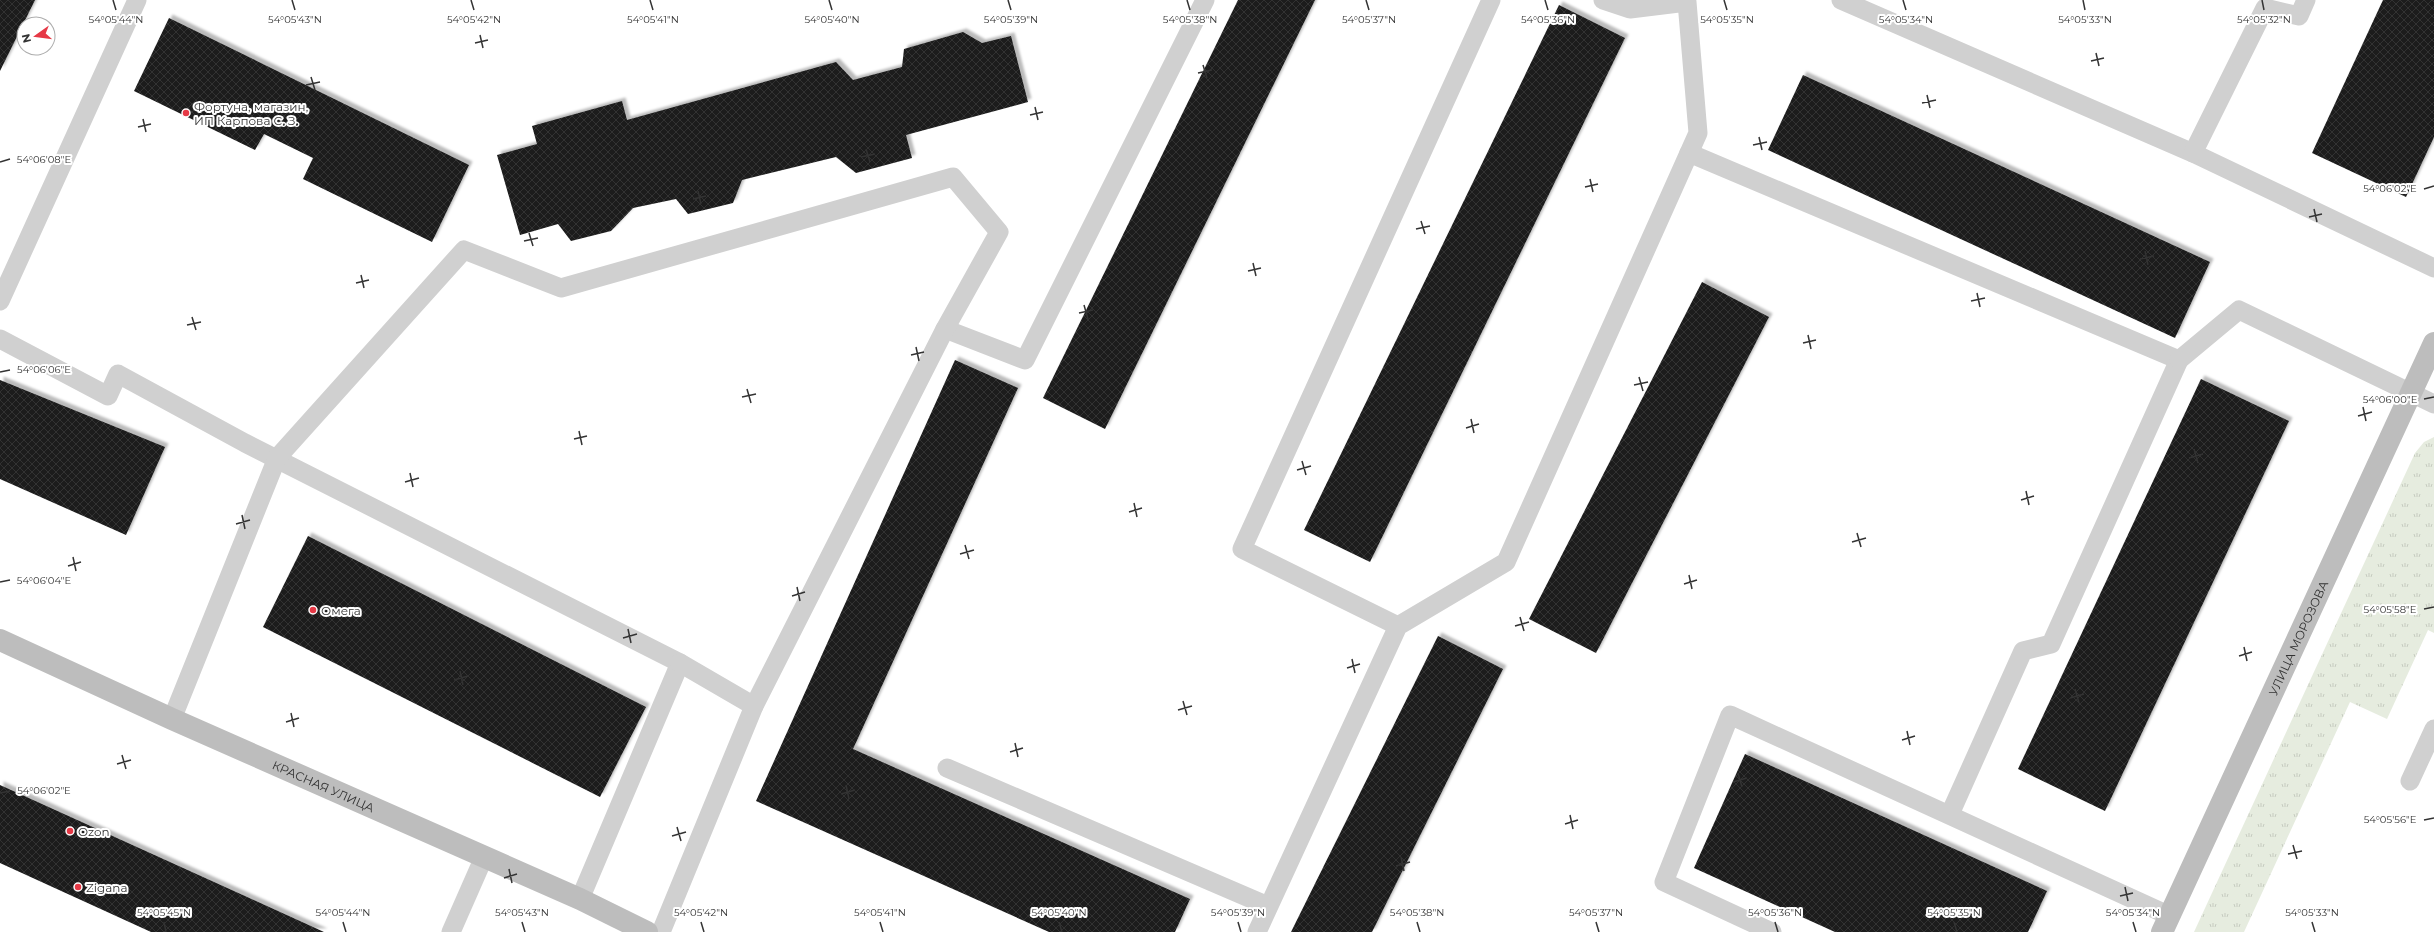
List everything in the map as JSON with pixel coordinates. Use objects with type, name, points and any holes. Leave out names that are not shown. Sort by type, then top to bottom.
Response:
[{"type":"street","name":"УЛИЦА МОРОЗОВА","points":[[2166,924],[2434,344]]},
{"type":"street","name":"КРАСНАЯ УЛИЦА","points":[[0,640],[172,719],[580,899],[647,932]]},
{"type":"lane","points":[[0,301],[137,0]]},
{"type":"lane","points":[[945,329],[1025,360],[1205,0]]},
{"type":"lane","points":[[1398,626],[1242,549],[1492,0]]},
{"type":"lane","points":[[1257,932],[1398,626],[1506,562],[1698,133],[1688,1],[1630,9],[1603,0]]},
{"type":"lane","points":[[1841,0],[2193,153],[2434,268]]},
{"type":"lane","points":[[2193,153],[2265,8],[2299,16],[2306,0]]},
{"type":"lane","points":[[1690,153],[2179,360]]},
{"type":"lane","points":[[172,719],[277,458],[464,250],[561,288],[953,177],[999,232],[945,329],[754,706],[661,932]]},
{"type":"lane","points":[[1950,814],[2023,651],[2051,644],[2179,360],[2238,310],[2434,404]]},
{"type":"lane","points":[[0,339],[108,396],[118,374],[277,458],[680,663],[754,706]]},
{"type":"lane","points":[[580,899],[680,663]]},
{"type":"lane","points":[[1772,932],[1664,882],[1730,715],[1950,814],[2166,924]]},
{"type":"lane","points":[[2410,781],[2434,729]]},
{"type":"lane","points":[[948,768],[1268,906]]},
{"type":"lane","points":[[451,932],[484,857]]},
{"type":"green space","points":[[2434,437],[2434,633],[2428,630],[2387,719],[2350,702],[2244,932],[2194,932],[2415,453],[2424,442]]},
{"type":"building","points":[[0,0],[35,0],[27,16],[16,16],[16,39],[0,71]]},
{"type":"building","points":[[1238,0],[1315,0],[1105,429],[1043,398]]},
{"type":"building","points":[[2383,0],[2434,0],[2434,137],[2406,197],[2312,153]]},
{"type":"building","points":[[1559,5],[1625,38],[1370,562],[1304,530]]},
{"type":"building","points":[[169,18],[469,165],[432,242],[303,179],[313,158],[264,134],[255,150],[134,91]]},
{"type":"building","points":[[963,32],[982,43],[1011,36],[1028,102],[906,135],[912,158],[856,173],[836,157],[742,180],[733,203],[688,214],[676,199],[633,208],[611,231],[571,241],[558,224],[520,235],[497,155],[537,144],[532,126],[622,101],[627,120],[836,62],[853,80],[902,67],[904,49]]},
{"type":"building","points":[[1803,75],[2210,262],[2175,338],[1768,150]]},
{"type":"building","points":[[1702,282],[1769,317],[1596,653],[1529,619]]},
{"type":"building","points":[[955,360],[1018,388],[853,749],[1190,899],[1175,932],[1049,932],[756,801]]},
{"type":"building","points":[[2201,379],[2289,421],[2105,811],[2018,769]]},
{"type":"building","points":[[0,380],[165,447],[126,535],[0,479]]},
{"type":"building","points":[[308,536],[646,707],[600,797],[263,627]]},
{"type":"building","points":[[1438,636],[1503,669],[1372,932],[1291,932]]},
{"type":"building","points":[[1745,754],[2047,891],[2028,932],[1835,932],[1694,868]]},
{"type":"building","points":[[0,785],[324,932],[151,932],[0,863]]},
{"type":"place","name":"Фортуна, магазин, ИП Карпова С. З.","points":[[186,113]]},
{"type":"place","name":"Омега","points":[[313,610]]},
{"type":"place","name":"Ozon","points":[[70,831]]},
{"type":"place","name":"Zigana","points":[[78,887]]}]
